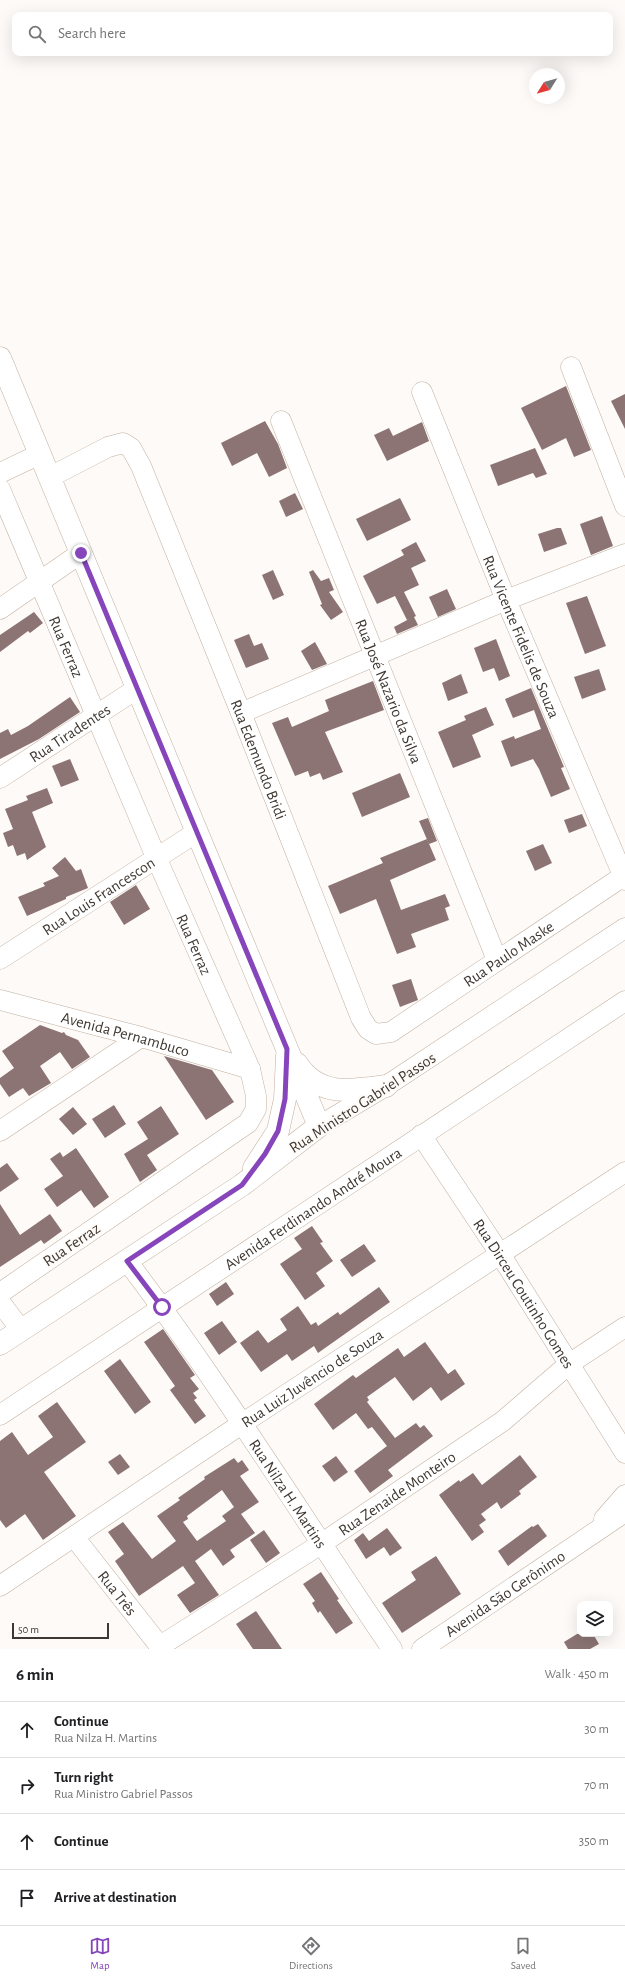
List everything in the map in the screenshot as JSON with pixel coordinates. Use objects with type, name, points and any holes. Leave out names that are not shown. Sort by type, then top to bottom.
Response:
[{"type":"main road","points":[[0,358],[319,1126]]},
{"type":"main road","points":[[287,1049],[304,1075],[325,1088],[352,1091],[386,1086]]},
{"type":"main road","points":[[242,1185],[265,1154],[278,1131],[285,1099],[287,1049]]},
{"type":"main road","name":"Rua Ministro Gabriel Passos","points":[[0,1344],[242,1185],[319,1126]]},
{"type":"street","points":[[571,368],[625,506]]},
{"type":"street","name":"Rua Vicente Fidelis de Souza","points":[[422,392],[506,600],[624,877]]},
{"type":"street","name":"Rua José Nazario da Silva","points":[[281,421],[498,960]]},
{"type":"street","name":"Rua Edemundo Bridi","points":[[50,477],[108,447],[123,443],[131,448],[141,466],[241,713],[361,1018],[368,1029],[376,1034],[391,1032]]},
{"type":"street","points":[[0,473],[40,454]]},
{"type":"street","name":"Rua Ferraz","points":[[0,489],[156,857],[250,1069],[256,1096],[256,1109],[248,1123],[0,1292]]},
{"type":"street","points":[[0,609],[40,583],[81,553]]},
{"type":"street","points":[[241,713],[506,600],[625,554]]},
{"type":"street","name":"Rua Tiradentes","points":[[0,778],[138,688]]},
{"type":"street","name":"Rua Louis Francescon","points":[[0,959],[156,857],[197,832]]},
{"type":"street","name":"Rua Paulo Maske","points":[[391,1032],[624,877]]},
{"type":"street","name":"Rua Ministro Gabriel Passos","points":[[319,1126],[386,1086],[625,928]]},
{"type":"street","name":"Avenida Pernambuco","points":[[0,1000],[141,1037],[250,1069]]},
{"type":"street","name":"Avenida Ferdinando André Moura","points":[[0,1415],[625,1000]]},
{"type":"street","points":[[0,1131],[141,1037]]},
{"type":"street","name":"Rua Dirceu Coutinho Gomes","points":[[421,1135],[500,1254],[625,1453]]},
{"type":"street","name":"Rua Luiz Juvêncio de Souza","points":[[0,1586],[243,1423],[625,1172]]},
{"type":"street","name":"Rua Nilza H. Martins","points":[[127,1261],[162,1307],[243,1423],[320,1544],[392,1649]]},
{"type":"street","points":[[0,1302],[21,1330]]},
{"type":"street","name":"Rua Zenaide Monteiro","points":[[161,1648],[320,1544],[503,1420],[568,1364],[625,1327]]},
{"type":"street","name":"Avenida São Gerônimo","points":[[588,1537],[625,1495]]},
{"type":"street","name":"Avenida São Gerônimo","points":[[422,1649],[625,1512]]},
{"type":"street","name":"Rua Três","points":[[74,1537],[161,1648]]},
{"type":"building","points":[[566,386],[591,450],[574,457],[566,438],[542,450],[521,408]]},
{"type":"building","points":[[625,394],[625,429],[611,401]]},
{"type":"building","points":[[265,421],[278,444],[287,468],[269,477],[257,453],[232,466],[221,443]]},
{"type":"building","points":[[422,422],[429,441],[387,461],[374,435],[389,428],[393,436]]},
{"type":"building","points":[[535,448],[547,474],[536,478],[533,473],[498,486],[490,465]]},
{"type":"building","points":[[295,493],[303,509],[286,517],[279,501]]},
{"type":"building","points":[[400,498],[411,520],[367,541],[356,519]]},
{"type":"building","points":[[602,516],[613,546],[591,555],[580,524]]},
{"type":"building","points":[[561,528],[567,544],[544,552],[538,534]]},
{"type":"building","points":[[416,542],[426,561],[411,568],[419,585],[404,592],[416,616],[414,617],[418,625],[397,634],[394,627],[411,618],[407,620],[395,596],[377,604],[363,576],[404,555],[401,550]]},
{"type":"building","points":[[273,570],[284,595],[273,600],[262,575]]},
{"type":"building","points":[[313,570],[321,581],[329,578],[334,590],[329,592],[343,612],[331,620],[320,605],[322,604],[309,572]]},
{"type":"building","points":[[447,589],[456,609],[438,617],[429,597]]},
{"type":"building","points":[[587,596],[606,646],[585,654],[566,603]]},
{"type":"building","points":[[34,612],[43,623],[30,633],[28,631],[0,652],[0,635]]},
{"type":"building","points":[[249,634],[254,646],[262,643],[269,659],[246,668],[234,640]]},
{"type":"building","points":[[496,639],[510,676],[499,681],[494,668],[483,672],[474,648]]},
{"type":"building","points":[[315,642],[327,664],[312,670],[301,651]]},
{"type":"building","points":[[599,669],[606,690],[582,699],[574,677]]},
{"type":"building","points":[[461,674],[468,693],[448,701],[442,683]]},
{"type":"building","points":[[373,681],[384,710],[325,732],[343,772],[323,780],[320,773],[310,777],[308,771],[295,776],[272,723],[288,717],[292,727],[329,711],[325,700]]},
{"type":"building","points":[[531,688],[564,767],[561,768],[570,789],[551,797],[533,759],[511,767],[501,741],[514,736],[515,739],[541,729],[534,710],[513,718],[505,699]]},
{"type":"building","points":[[70,697],[80,712],[39,739],[0,759],[0,733],[8,729],[11,735],[28,726]]},
{"type":"building","points":[[486,707],[494,725],[472,735],[481,757],[453,768],[438,732],[466,720],[464,716]]},
{"type":"building","points":[[70,759],[79,780],[61,787],[52,766]]},
{"type":"building","points":[[400,773],[410,797],[362,817],[352,793]]},
{"type":"building","points":[[47,788],[53,803],[32,812],[46,847],[27,860],[25,853],[17,856],[13,845],[8,847],[3,833],[13,829],[5,809],[28,800],[26,796]]},
{"type":"building","points":[[582,814],[587,826],[569,833],[564,820]]},
{"type":"building","points":[[428,818],[437,841],[429,844],[419,821]]},
{"type":"building","points":[[427,839],[436,860],[390,880],[401,910],[445,894],[450,906],[445,908],[449,920],[411,934],[416,947],[397,954],[376,899],[340,914],[328,886],[383,863],[380,858]]},
{"type":"building","points":[[543,844],[552,863],[535,871],[526,851]]},
{"type":"building","points":[[65,857],[76,871],[81,869],[88,888],[27,916],[18,897],[45,886],[43,883],[59,876],[52,868]]},
{"type":"building","points":[[136,885],[150,909],[124,925],[110,902]]},
{"type":"building","points":[[411,979],[418,1000],[400,1007],[392,985]]},
{"type":"building","points":[[40,1025],[62,1033],[64,1032],[66,1035],[78,1040],[90,1057],[72,1069],[60,1052],[40,1066],[51,1083],[29,1096],[23,1088],[9,1097],[0,1084],[0,1078],[14,1068],[2,1051]]},
{"type":"building","points":[[164,1056],[212,1070],[234,1102],[206,1120]]},
{"type":"building","points":[[114,1105],[126,1124],[105,1138],[92,1119]]},
{"type":"building","points":[[161,1106],[179,1134],[147,1155],[157,1170],[140,1182],[124,1154],[148,1139],[137,1122]]},
{"type":"building","points":[[73,1107],[87,1124],[73,1135],[59,1119]]},
{"type":"building","points":[[76,1148],[109,1197],[94,1208],[81,1190],[57,1207],[44,1189],[63,1176],[50,1159],[60,1152],[63,1157]]},
{"type":"building","points":[[7,1163],[19,1179],[0,1192],[0,1168]]},
{"type":"building","points":[[0,1204],[20,1235],[50,1214],[62,1231],[44,1244],[41,1240],[0,1267]]},
{"type":"building","points":[[312,1226],[323,1242],[320,1243],[333,1261],[316,1273],[325,1286],[305,1300],[280,1264],[302,1249],[294,1238]]},
{"type":"building","points":[[364,1244],[376,1261],[352,1277],[340,1260]]},
{"type":"building","points":[[226,1282],[234,1294],[217,1306],[209,1294]]},
{"type":"building","points":[[379,1287],[390,1302],[318,1353],[314,1346],[292,1361],[287,1354],[261,1372],[240,1343],[258,1330],[268,1343],[287,1330],[280,1319],[298,1306],[311,1325],[316,1322],[318,1326],[338,1312],[340,1315]]},
{"type":"building","points":[[222,1321],[237,1342],[219,1355],[204,1333]]},
{"type":"building","points":[[163,1329],[195,1375],[190,1378],[199,1389],[193,1393],[197,1398],[194,1400],[206,1416],[195,1424],[170,1390],[175,1386],[144,1342]]},
{"type":"building","points":[[425,1342],[448,1374],[455,1369],[465,1384],[441,1401],[431,1387],[413,1401],[395,1377],[367,1397],[369,1400],[367,1402],[395,1438],[416,1423],[420,1428],[424,1425],[433,1436],[388,1470],[393,1476],[370,1493],[354,1471],[387,1446],[372,1427],[368,1429],[356,1413],[333,1430],[314,1404],[353,1375],[356,1378],[398,1348],[404,1357]]},
{"type":"building","points":[[120,1359],[151,1402],[135,1414],[104,1371]]},
{"type":"building","points":[[57,1402],[86,1442],[44,1472],[76,1516],[43,1540],[25,1514],[6,1528],[0,1520],[0,1441],[12,1432],[28,1455],[53,1437],[38,1416]]},
{"type":"building","points":[[120,1454],[130,1467],[118,1475],[108,1462]]},
{"type":"building","points":[[520,1455],[537,1477],[519,1491],[521,1494],[501,1509],[497,1502],[481,1514],[486,1520],[479,1525],[484,1532],[472,1541],[439,1495],[459,1480],[460,1482],[473,1473],[482,1485]]},
{"type":"building","points":[[336,1456],[348,1472],[334,1482],[322,1466]]},
{"type":"building","points":[[234,1458],[238,1463],[242,1460],[249,1470],[240,1476],[259,1502],[241,1514],[255,1533],[230,1550],[235,1557],[223,1566],[211,1549],[195,1561],[219,1595],[190,1613],[177,1595],[195,1583],[183,1566],[139,1596],[115,1561],[124,1554],[108,1532],[123,1522],[152,1559],[176,1541],[157,1516],[180,1500],[178,1498],[205,1479],[204,1477]],"holes":[[[222,1490],[234,1507],[222,1516],[226,1521],[197,1541],[183,1522],[188,1519],[187,1516]]]},
{"type":"building","points":[[538,1524],[547,1536],[508,1566],[498,1551],[532,1526],[533,1527]]},
{"type":"building","points":[[387,1528],[402,1548],[390,1556],[384,1547],[366,1559],[354,1540],[363,1533],[369,1541]]},
{"type":"building","points":[[264,1530],[280,1553],[266,1563],[250,1540]]},
{"type":"building","points":[[436,1556],[461,1594],[402,1633],[382,1603],[416,1580],[411,1572]]},
{"type":"building","points":[[321,1572],[339,1599],[337,1600],[353,1623],[336,1634],[320,1611],[318,1613],[312,1603],[315,1601],[303,1584]]},
{"type":"building","points":[[256,1611],[282,1649],[253,1649],[236,1624]]},
{"type":"building","points":[[577,1634],[577,1637],[595,1637],[599,1644],[590,1649],[568,1649],[564,1642]]},
{"type":"route","points":[[81,553],[287,1049],[285,1099],[278,1131],[265,1154],[242,1185],[127,1261],[162,1307]]}]
